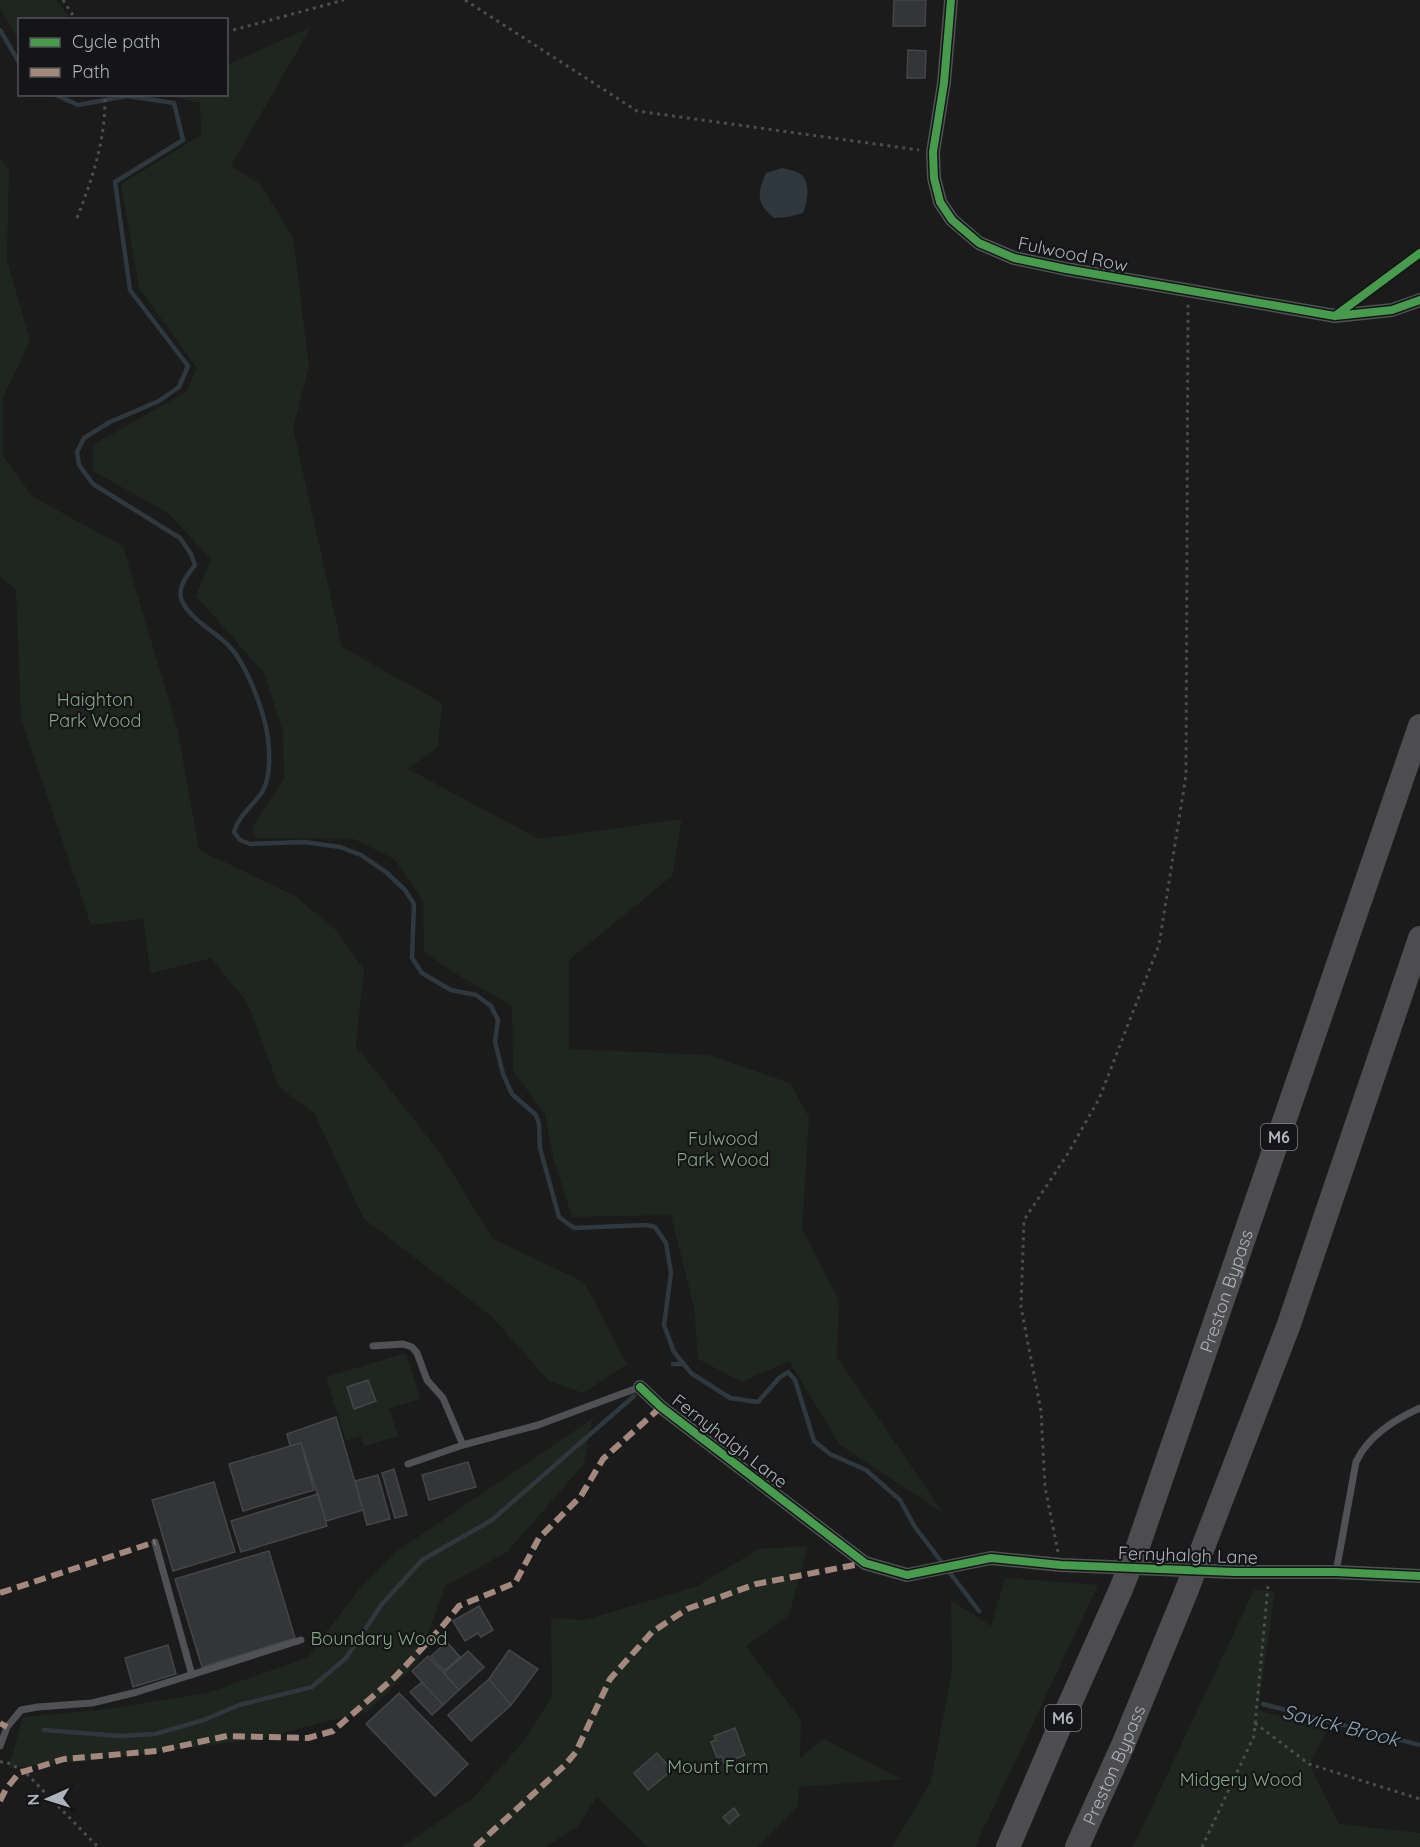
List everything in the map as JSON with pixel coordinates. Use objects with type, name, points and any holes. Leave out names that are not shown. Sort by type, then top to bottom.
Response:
[{"type":"highway","name":"Preston Bypass","points":[[1008,1847],[1137,1549],[1420,726]]},
{"type":"highway","name":"Preston Bypass","points":[[1077,1847],[1124,1745],[1186,1592],[1287,1327],[1420,938]]},
{"type":"street","name":"Fulwood Row","points":[[951,0],[944,83],[933,152],[934,178],[940,202],[952,220],[980,243],[1014,258],[1335,316],[1392,310],[1420,300]]},
{"type":"street","name":"Fernyhalgh Lane","points":[[639,1387],[661,1407],[865,1563],[907,1575],[991,1558],[1061,1565],[1420,1576]]},
{"type":"lane","points":[[372,1346],[403,1344],[412,1347],[417,1353],[426,1380],[443,1398],[463,1444]]},
{"type":"lane","points":[[408,1464],[463,1444],[538,1425],[639,1387]]},
{"type":"lane","points":[[1336,1572],[1356,1462],[1361,1451],[1378,1432],[1420,1408]]},
{"type":"lane","points":[[155,1542],[192,1674]]},
{"type":"lane","points":[[0,1746],[7,1727],[21,1710],[92,1703],[137,1692],[301,1640]]},
{"type":"path","points":[[63,0],[75,18]]},
{"type":"path","points":[[228,31],[344,0]]},
{"type":"path","points":[[465,0],[637,111],[933,152]]},
{"type":"path","points":[[77,218],[95,172],[105,114],[105,96]]},
{"type":"path","points":[[1061,1565],[1045,1487],[1041,1411],[1021,1307],[1024,1220],[1067,1155],[1099,1100],[1158,945],[1186,775],[1188,291]]},
{"type":"path","points":[[1202,1847],[1254,1736],[1270,1572]]},
{"type":"path","points":[[1255,1723],[1309,1764],[1420,1799]]},
{"type":"path","points":[[0,1762],[6,1762],[24,1771],[98,1847]]},
{"type":"green space","points":[[0,0],[56,0],[70,18],[18,18],[18,39],[0,8]]},
{"type":"green space","name":"Fulwood Park Wood","points":[[311,27],[231,166],[260,184],[293,237],[309,367],[293,428],[342,647],[442,703],[438,747],[408,769],[539,839],[682,819],[672,876],[569,960],[569,1049],[708,1055],[790,1083],[809,1117],[802,1229],[839,1300],[837,1357],[943,1513],[840,1445],[789,1361],[742,1382],[698,1359],[694,1307],[671,1215],[572,1217],[554,1161],[545,1114],[513,1071],[512,1006],[456,974],[424,952],[423,900],[394,859],[354,839],[255,838],[252,827],[284,779],[283,732],[264,673],[196,596],[211,559],[168,513],[93,471],[93,445],[187,391],[197,368],[139,288],[121,184],[201,135],[200,103],[170,96],[228,96],[228,65]]},
{"type":"green space","name":"Haighton Park Wood","points":[[0,158],[9,170],[7,260],[30,341],[3,398],[3,456],[33,497],[123,546],[178,732],[199,850],[295,896],[336,930],[364,970],[356,1046],[440,1153],[493,1239],[584,1282],[627,1364],[583,1393],[549,1381],[491,1316],[363,1218],[315,1114],[279,1087],[247,1002],[211,958],[151,973],[143,919],[91,925],[21,719],[16,590],[0,577]]},
{"type":"green space","points":[[406,1353],[420,1399],[389,1408],[398,1436],[364,1446],[360,1436],[346,1441],[326,1377]]},
{"type":"green space","name":"Boundary Wood","points":[[592,1419],[584,1464],[507,1552],[445,1586],[418,1662],[367,1712],[264,1738],[86,1761],[9,1768],[23,1717],[107,1709],[207,1693],[307,1658],[361,1587],[396,1552]]},
{"type":"green space","name":"Mount Farm","points":[[808,1546],[789,1615],[746,1646],[801,1720],[800,1758],[824,1739],[901,1779],[799,1787],[798,1806],[758,1847],[648,1847],[597,1797],[578,1826],[546,1847],[402,1847],[473,1798],[524,1741],[552,1696],[551,1618],[585,1620],[697,1586],[759,1549]]},
{"type":"green space","points":[[1005,1578],[1098,1585],[975,1847],[892,1847],[931,1782],[952,1671],[951,1600],[991,1626]]},
{"type":"green space","name":"Midgery Wood","points":[[1254,1590],[1275,1591],[1258,1710],[1328,1729],[1309,1764],[1339,1824],[1420,1833],[1420,1847],[1133,1847]]},
{"type":"shaded area","points":[[782,168],[802,175],[808,190],[803,213],[774,218],[761,203],[760,193],[766,173]]},
{"type":"building","points":[[894,0],[926,0],[925,26],[893,26]]},
{"type":"building","points":[[908,50],[926,51],[925,78],[907,78]]},
{"type":"building","points":[[368,1380],[376,1401],[354,1409],[347,1387]]},
{"type":"building","points":[[336,1417],[363,1510],[326,1521],[301,1443],[290,1446],[287,1434]]},
{"type":"building","points":[[301,1443],[314,1490],[243,1511],[229,1464]]},
{"type":"building","points":[[468,1462],[476,1487],[429,1500],[422,1475]]},
{"type":"building","points":[[394,1469],[407,1515],[395,1518],[382,1473]]},
{"type":"building","points":[[378,1475],[390,1519],[367,1525],[355,1481]]},
{"type":"building","points":[[214,1482],[235,1552],[173,1571],[152,1500]]},
{"type":"building","points":[[318,1494],[327,1526],[241,1552],[231,1521]]},
{"type":"building","points":[[269,1551],[295,1638],[202,1667],[175,1579]]},
{"type":"building","points":[[479,1606],[493,1630],[481,1637],[478,1633],[465,1641],[453,1621]]},
{"type":"building","points":[[447,1642],[460,1657],[444,1671],[431,1656]]},
{"type":"building","points":[[168,1645],[176,1674],[133,1687],[125,1658]]},
{"type":"building","points":[[509,1650],[538,1669],[511,1705],[489,1679]]},
{"type":"building","points":[[468,1651],[484,1667],[459,1690],[444,1673]]},
{"type":"building","points":[[428,1656],[459,1690],[443,1705],[412,1671]]},
{"type":"building","points":[[489,1679],[511,1705],[471,1741],[448,1715]]},
{"type":"building","points":[[422,1682],[443,1705],[432,1715],[410,1692]]},
{"type":"building","points":[[399,1693],[468,1764],[435,1796],[366,1724]]},
{"type":"building","points":[[735,1728],[745,1755],[724,1763],[722,1756],[717,1758],[711,1742],[716,1740],[714,1736]]},
{"type":"building","points":[[657,1753],[672,1770],[648,1790],[634,1773]]},
{"type":"building","points":[[734,1808],[739,1815],[729,1824],[723,1817]]},
{"type":"waterway","name":"Savick Brook","points":[[0,30],[18,61]]},
{"type":"waterway","name":"Savick Brook","points":[[58,96],[78,105],[127,96]]},
{"type":"waterway","name":"Savick Brook","points":[[127,96],[174,103],[183,140],[115,182],[130,290],[188,366],[179,387],[159,401],[110,422],[84,438],[77,452],[79,465],[93,484],[180,538],[191,554],[195,565],[184,580],[181,589],[180,594],[184,605],[194,617],[233,651],[253,687],[263,714],[268,738],[268,776],[264,789],[241,817],[234,832],[240,840],[250,844],[304,842],[340,847],[361,855],[386,872],[405,890],[414,904],[412,958],[422,973],[451,990],[476,995],[491,1006],[498,1020],[495,1042],[503,1074],[512,1094],[536,1115],[539,1124],[540,1148],[559,1217],[574,1228],[646,1225],[655,1227],[666,1243],[671,1273],[664,1325],[674,1352],[691,1373],[730,1398],[758,1402],[779,1378],[788,1372],[795,1380],[814,1441],[830,1454],[866,1470],[900,1500],[915,1527],[979,1611]]},
{"type":"waterway","points":[[673,1364],[683,1364]]},
{"type":"waterway","points":[[44,1730],[120,1736],[155,1734],[204,1720],[239,1705],[312,1687],[346,1658],[382,1604],[422,1560],[492,1520],[634,1396]]},
{"type":"waterway","name":"Savick Brook","points":[[1263,1704],[1420,1745]]},
{"type":"marked path","points":[[0,1801],[19,1773],[64,1759],[157,1751],[227,1736],[308,1738],[333,1731],[395,1677],[459,1606],[515,1583],[539,1538],[581,1496],[603,1459],[661,1407]]},
{"type":"marked path","points":[[0,1593],[155,1542]]},
{"type":"marked path","points":[[475,1847],[564,1766],[576,1752],[610,1679],[652,1632],[687,1609],[756,1584],[865,1563]]},
{"type":"marked path","points":[[0,1723],[7,1727]]},
{"type":"cycle path","points":[[951,0],[944,83],[933,152],[934,178],[940,202],[952,220],[979,243],[1014,258],[1066,269],[1335,316],[1392,310],[1420,300]]},
{"type":"cycle path","points":[[1335,316],[1420,253]]},
{"type":"cycle path","points":[[640,1387],[661,1407],[865,1563],[907,1575],[991,1558],[1061,1565],[1420,1576]]}]
